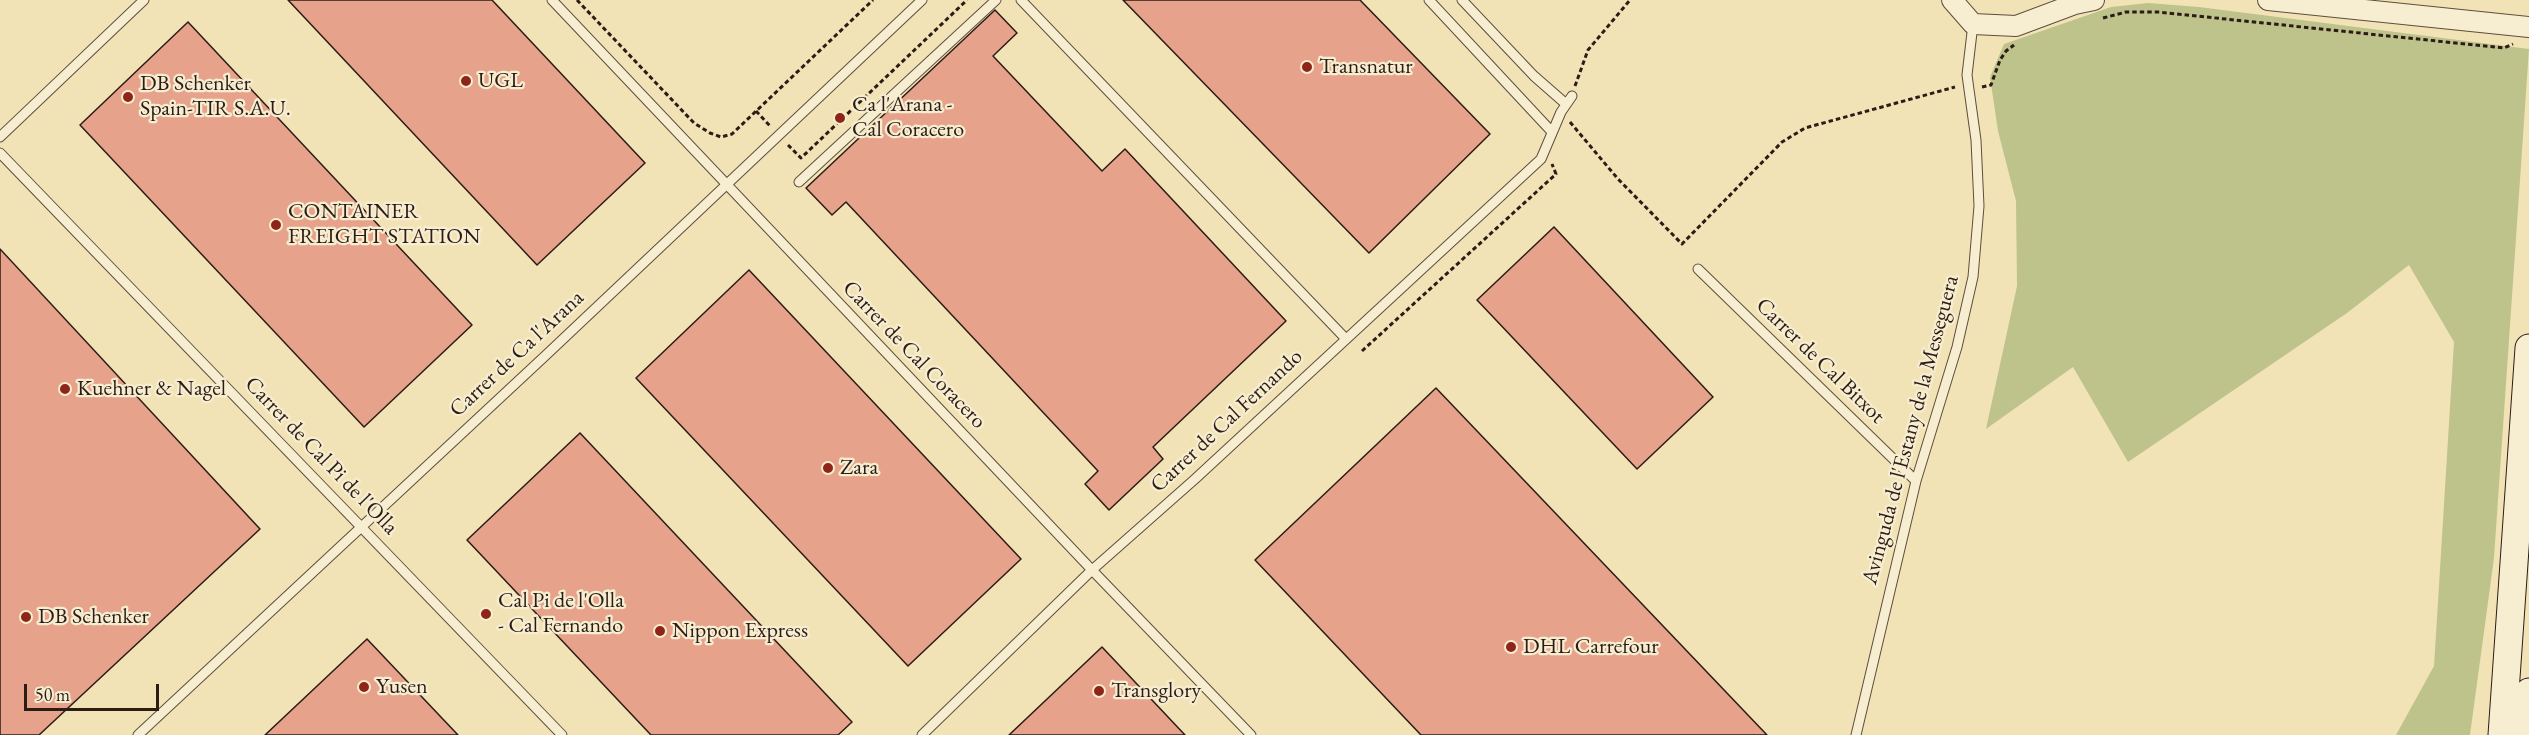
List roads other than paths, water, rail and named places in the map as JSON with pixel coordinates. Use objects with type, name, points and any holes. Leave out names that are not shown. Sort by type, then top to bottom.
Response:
[{"type":"main road","points":[[2502,735],[2529,348]]},
{"type":"main road","points":[[2526,735],[2529,692]]},
{"type":"street","points":[[1952,0],[1973,24],[2016,26],[2075,4],[2095,10]]},
{"type":"street","points":[[2268,0],[2529,27]]},
{"type":"lane","points":[[0,136],[144,0]]},
{"type":"lane","name":"Carrer de Cal Coracero","points":[[552,0],[1251,735]]},
{"type":"lane","name":"Carrer de Ca l'Arana","points":[[138,735],[545,356],[922,0]]},
{"type":"lane","points":[[799,182],[996,0]]},
{"type":"lane","points":[[1021,0],[1346,339]]},
{"type":"lane","points":[[1429,0],[1552,132]]},
{"type":"lane","name":"Carrer de Cal Fernando","points":[[922,735],[1092,570],[1541,159],[1566,104],[1534,76],[1462,0]]},
{"type":"lane","name":"Avinguda de l'Estany de la Messeguera","points":[[1856,735],[1916,481],[1957,347],[1973,277],[1979,206],[1976,140],[1968,86],[1973,24]]},
{"type":"lane","name":"Carrer de Cal Pi de l'Olla","points":[[0,153],[562,735]]},
{"type":"lane","name":"Carrer de Cal Bitxot","points":[[1698,269],[1916,481]]},
{"type":"place","name":"Transnatur","points":[[1307,67]]},
{"type":"place","name":"UGL","points":[[466,81]]},
{"type":"place","name":"DB Schenker Spain-TIR S.A.U.","points":[[128,97]]},
{"type":"place","name":"Ca l'Arana - Cal Coracero","points":[[840,118]]},
{"type":"place","name":"CONTAINER FREIGHT STATION","points":[[276,225]]},
{"type":"place","name":"Kuehner & Nagel","points":[[65,389]]},
{"type":"place","name":"Zara","points":[[828,468]]},
{"type":"place","name":"Cal Pi de l'Olla - Cal Fernando","points":[[486,614]]},
{"type":"place","name":"DB Schenker","points":[[26,617]]},
{"type":"place","name":"Nippon Express","points":[[660,631]]},
{"type":"place","name":"DHL Carrefour","points":[[1511,647]]},
{"type":"place","name":"Yusen","points":[[364,687]]},
{"type":"place","name":"Transglory","points":[[1099,691]]}]
